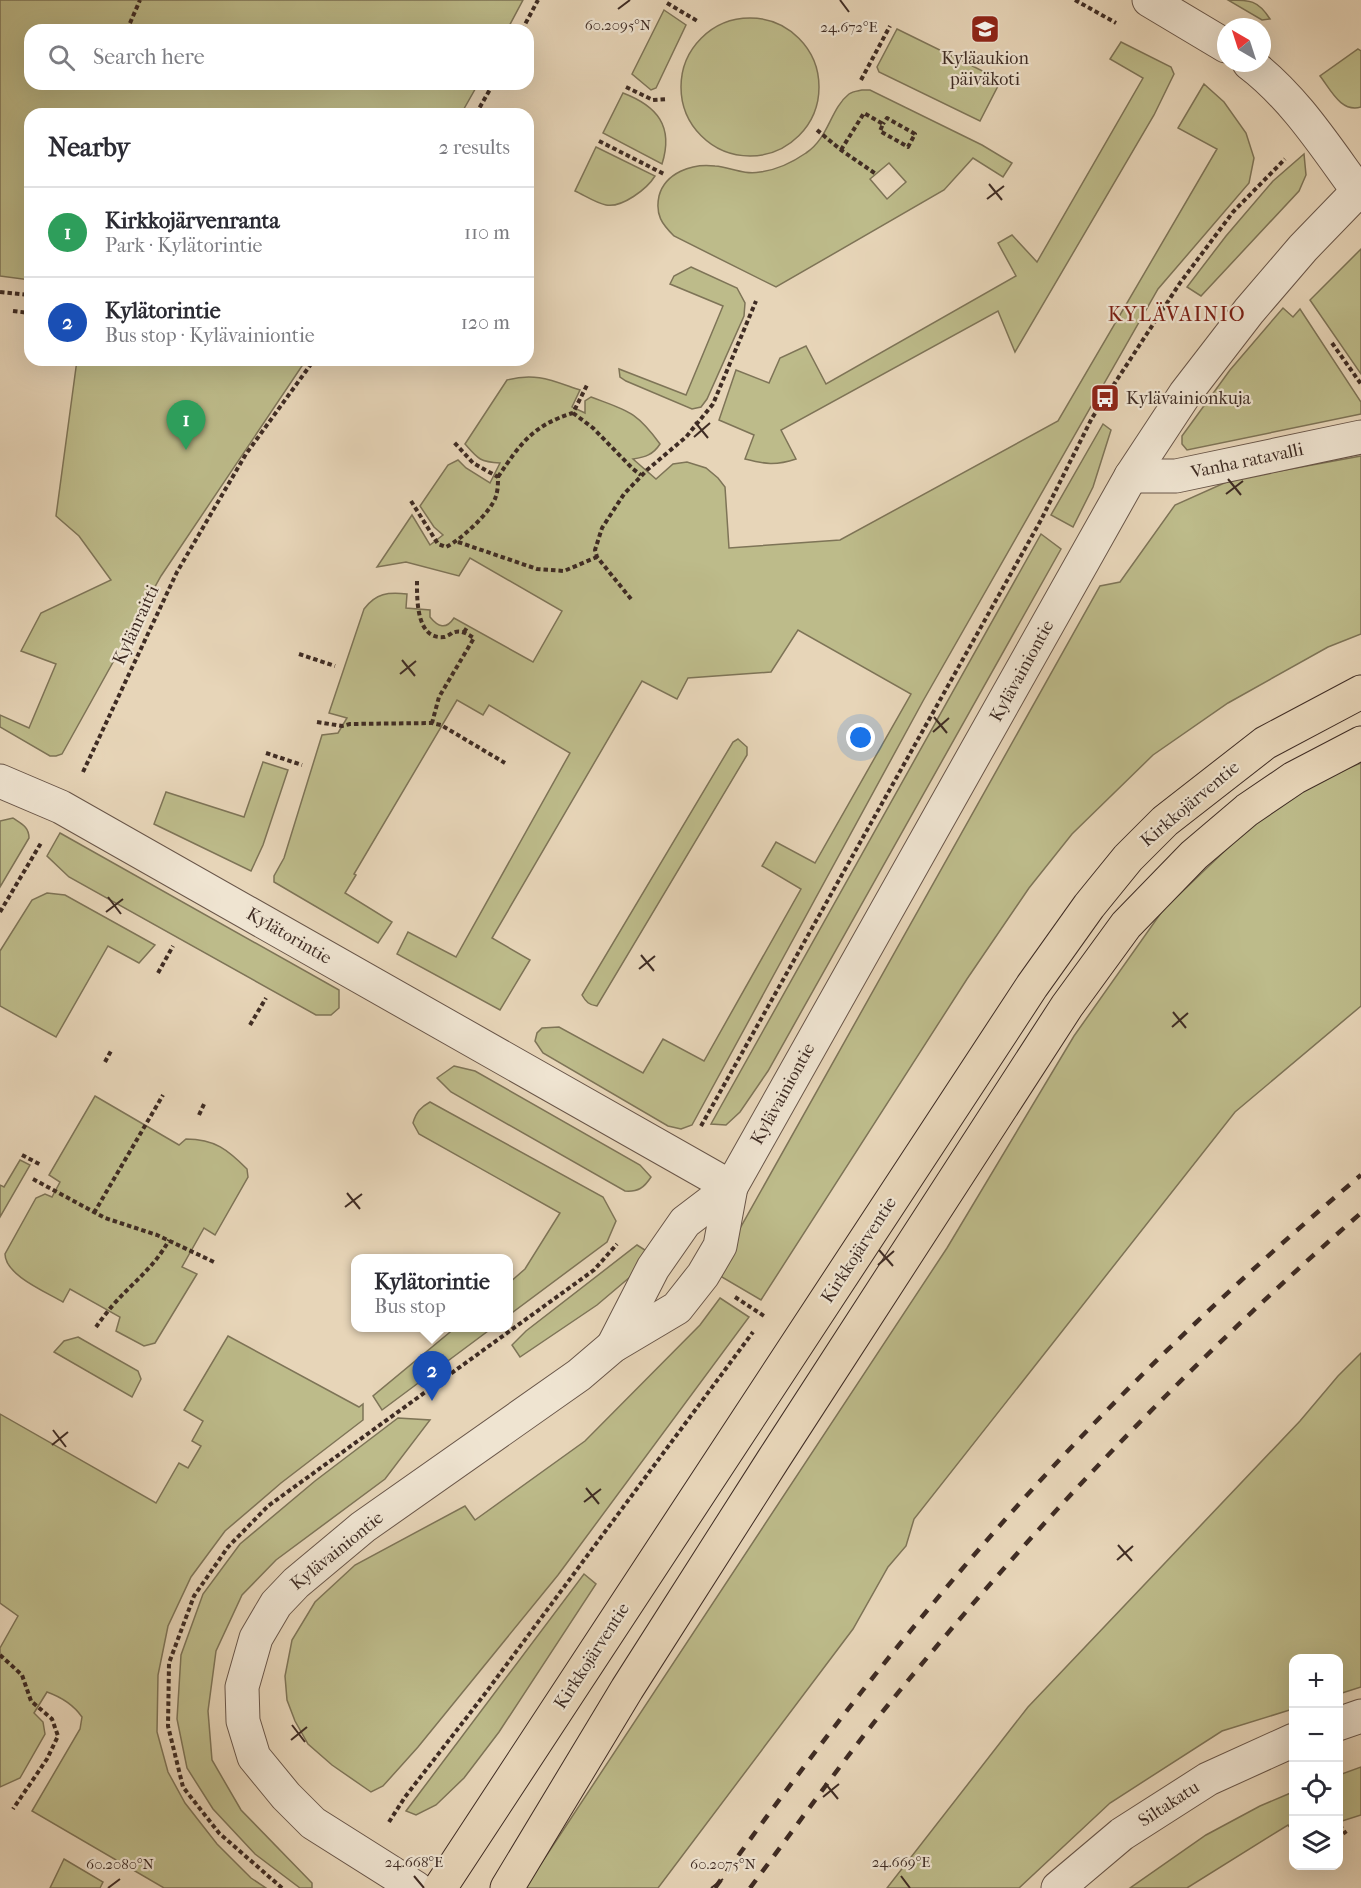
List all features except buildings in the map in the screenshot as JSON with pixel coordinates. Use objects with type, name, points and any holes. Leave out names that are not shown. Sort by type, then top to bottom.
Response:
[{"type":"main road","name":"Kirkkojärventie","points":[[440,1888],[1032,986],[1089,906],[1128,858],[1165,821],[1265,743],[1361,692]]},
{"type":"main road","points":[[507,1888],[627,1689],[773,1460],[1067,1006],[1126,925],[1194,855],[1247,810],[1294,778],[1361,743]]},
{"type":"street","points":[[1149,0],[1217,41]]},
{"type":"street","points":[[1261,72],[1297,111],[1359,190]]},
{"type":"street","name":"Kylävainiontie","points":[[416,1888],[313,1823],[286,1796],[254,1757],[243,1721],[242,1687],[256,1638],[276,1605],[296,1583],[363,1527],[579,1375],[613,1346],[676,1308],[703,1275],[720,1246],[731,1187],[1131,476],[1185,394],[1249,311],[1303,248],[1359,190]]},
{"type":"street","name":"Vanha ratavalli","points":[[1131,476],[1176,476],[1361,437]]},
{"type":"street","name":"Kylätorintie","points":[[0,781],[61,807],[731,1187]]},
{"type":"street","name":"Kylävainiontie","points":[[613,1346],[653,1268],[685,1222],[731,1187]]},
{"type":"street","points":[[1343,1722],[1361,1716]]},
{"type":"street","name":"Siltakatu","points":[[1058,1888],[1122,1834],[1208,1779],[1289,1742]]},
{"type":"path","points":[[130,24],[140,0]]},
{"type":"path","points":[[525,24],[538,0]]},
{"type":"path","points":[[667,3],[699,22]]},
{"type":"path","points":[[861,80],[890,26]]},
{"type":"path","points":[[626,87],[653,100],[668,99]]},
{"type":"path","points":[[479,108],[490,90]]},
{"type":"path","points":[[841,150],[864,113],[883,124]]},
{"type":"path","points":[[887,118],[915,134],[908,147],[880,131],[883,124],[887,118]]},
{"type":"path","points":[[817,130],[876,174]]},
{"type":"path","points":[[599,141],[664,174]]},
{"type":"path","points":[[682,1160],[1036,530],[1092,418],[1180,283],[1233,212],[1285,158]]},
{"type":"path","points":[[0,292],[24,294]]},
{"type":"path","points":[[631,599],[597,557],[595,550],[602,528],[624,494],[641,475],[686,437],[713,404],[756,301]]},
{"type":"path","points":[[14,311],[24,312]]},
{"type":"path","points":[[1332,343],[1361,384]]},
{"type":"path","name":"Kylänraitti","points":[[0,911],[78,780],[177,572],[246,454],[310,366]]},
{"type":"path","points":[[411,501],[438,544],[446,547],[458,542],[476,524],[496,498],[498,477],[519,445],[554,419],[573,413],[587,385]]},
{"type":"path","points":[[573,413],[641,475]]},
{"type":"path","points":[[453,441],[473,462],[498,477]]},
{"type":"path","points":[[458,542],[537,569],[564,571],[597,557]]},
{"type":"path","points":[[417,581],[418,609],[422,625],[433,635],[445,637],[456,631],[464,632],[474,638],[439,697],[432,723]]},
{"type":"path","points":[[464,632],[468,626]]},
{"type":"path","points":[[299,654],[335,666]]},
{"type":"path","points":[[317,722],[342,726],[432,723],[441,725],[505,763]]},
{"type":"path","points":[[266,753],[302,765]]},
{"type":"path","points":[[158,973],[173,946]]},
{"type":"path","points":[[250,1025],[266,998]]},
{"type":"path","points":[[105,1062],[112,1049]]},
{"type":"path","points":[[94,1213],[164,1095]]},
{"type":"path","points":[[199,1115],[205,1102]]},
{"type":"path","points":[[22,1155],[41,1165]]},
{"type":"path","points":[[33,1179],[94,1213],[157,1234],[216,1263]]},
{"type":"path","points":[[513,1329],[594,1270],[624,1236]]},
{"type":"path","points":[[96,1327],[114,1304],[161,1256],[169,1240]]},
{"type":"path","points":[[730,1293],[764,1316]]},
{"type":"path","points":[[282,1888],[219,1833],[183,1786],[168,1726],[169,1663],[194,1596],[228,1547],[268,1506],[508,1332]]},
{"type":"path","points":[[0,1654],[22,1675],[31,1701],[52,1719],[58,1736],[47,1758],[13,1809]]},
{"type":"path","points":[[1339,1816],[1340,1824],[1346,1834]]},
{"type":"shaded area","points":[[0,0],[523,0],[510,24],[24,24],[24,90],[475,90],[464,108],[24,108],[24,279],[0,276]]},
{"type":"shaded area","points":[[1228,0],[1253,2],[1269,18],[1259,18]]},
{"type":"shaded area","points":[[664,10],[686,25],[656,88],[651,90],[632,74]]},
{"type":"shaded area","points":[[750,18],[776,23],[799,38],[814,61],[819,87],[814,113],[799,136],[776,151],[750,156],[724,151],[701,136],[686,113],[681,87],[686,61],[701,38],[724,23]]},
{"type":"shaded area","points":[[897,29],[1001,80],[980,121],[879,72],[877,67]]},
{"type":"shaded area","points":[[1121,42],[1171,67],[1174,74],[1154,115],[1015,352],[998,311],[781,430],[796,459],[770,464],[745,459],[754,435],[719,420],[736,370],[769,383],[780,358],[806,346],[826,384],[1016,276],[998,243],[1012,235],[1037,262],[1143,78],[1110,59]]},
{"type":"shaded area","points":[[1358,49],[1361,51],[1361,107],[1354,108],[1342,104],[1320,76]]},
{"type":"shaded area","points":[[1204,84],[1224,102],[1246,133],[1254,158],[1249,183],[1158,289],[923,701],[692,1125],[681,1129],[668,1126],[543,1053],[535,1041],[537,1033],[542,1028],[559,1027],[643,1073],[663,1039],[704,1061],[801,889],[762,866],[776,842],[815,863],[911,694],[798,630],[771,672],[688,678],[677,699],[642,681],[492,938],[530,960],[500,1010],[397,954],[408,932],[456,957],[570,753],[489,705],[483,715],[457,700],[345,893],[392,922],[378,943],[274,882],[274,876],[284,858],[322,735],[338,733],[347,718],[329,713],[364,609],[373,600],[394,593],[407,594],[406,608],[430,610],[430,617],[442,626],[454,618],[533,662],[562,611],[470,558],[459,576],[406,562],[377,567],[412,515],[430,545],[443,535],[434,527],[420,506],[448,465],[458,460],[466,468],[490,483],[500,463],[480,459],[465,444],[507,380],[536,377],[580,390],[572,407],[585,413],[585,401],[591,397],[630,413],[660,444],[648,455],[633,459],[656,479],[673,464],[687,462],[706,468],[725,487],[729,548],[840,540],[1058,421],[1217,149],[1178,128]]},
{"type":"shaded area","points":[[870,90],[982,145],[1012,163],[1003,177],[973,158],[944,190],[776,287],[674,236],[663,223],[658,209],[659,196],[662,188],[673,176],[689,168],[706,165],[754,173],[784,165],[814,147],[843,100],[851,93]],"holes":[[[889,163],[906,182],[887,199],[870,179]]]},
{"type":"shaded area","points":[[623,93],[645,104],[660,119],[666,139],[662,164],[603,133]]},
{"type":"shaded area","points":[[596,147],[655,176],[640,192],[619,204],[606,205],[594,201],[575,191]]},
{"type":"shaded area","points":[[1304,154],[1306,175],[1299,191],[1201,296],[1187,287],[1226,236],[1273,181]]},
{"type":"shaded area","points":[[1361,249],[1361,374],[1310,300]]},
{"type":"shaded area","points":[[691,267],[737,288],[745,303],[744,316],[707,399],[701,407],[692,409],[626,381],[620,377],[619,369],[686,395],[723,306],[670,284],[674,276]]},
{"type":"shaded area","points":[[1283,308],[1293,317],[1300,309],[1361,402],[1361,414],[1187,450],[1182,444],[1182,436],[1230,370]]},
{"type":"shaded area","points":[[76,366],[302,366],[161,576],[62,754],[50,756],[0,727],[0,715],[29,728],[56,664],[21,651],[41,613],[111,580],[79,536],[56,516]]},
{"type":"shaded area","points":[[1103,424],[1111,430],[1093,487],[1073,527],[1051,515]]},
{"type":"shaded area","points":[[1361,456],[1361,634],[1328,647],[1228,703],[1153,755],[1072,834],[1029,888],[967,979],[761,1300],[715,1273],[1100,586],[1120,582],[1175,505],[1231,480]]},
{"type":"shaded area","points":[[1041,534],[1061,549],[768,1071],[740,1112],[726,1125],[711,1124]]},
{"type":"shaded area","points":[[738,739],[747,747],[747,755],[597,1006],[590,1004],[582,995],[733,742]]},
{"type":"shaded area","points":[[263,762],[288,770],[263,845],[251,871],[154,824],[166,792],[244,817]]},
{"type":"shaded area","points":[[1361,763],[1361,1006],[1235,1112],[914,1519],[906,1546],[888,1567],[853,1629],[658,1888],[525,1888],[947,1248],[1074,1036],[1163,910],[1257,820],[1317,781]]},
{"type":"shaded area","points":[[13,818],[26,828],[29,838],[0,887],[0,821]]},
{"type":"shaded area","points":[[60,833],[339,990],[339,1008],[331,1015],[316,1015],[69,877],[47,856]]},
{"type":"shaded area","points":[[47,893],[65,895],[155,945],[139,963],[108,946],[56,1037],[0,1006],[0,951],[32,900]]},
{"type":"shaded area","points":[[454,1066],[475,1071],[640,1165],[651,1177],[640,1188],[625,1191],[451,1092],[437,1078]]},
{"type":"shaded area","points":[[95,1096],[179,1145],[186,1139],[213,1143],[234,1156],[247,1169],[248,1177],[215,1235],[204,1228],[182,1267],[197,1274],[155,1343],[144,1346],[116,1331],[120,1317],[70,1289],[63,1302],[19,1276],[7,1262],[5,1254],[36,1198],[45,1194],[52,1197],[60,1182],[49,1175]]},
{"type":"shaded area","points":[[430,1102],[603,1197],[616,1221],[607,1242],[513,1312],[513,1280],[525,1269],[560,1213],[419,1134],[413,1123],[419,1110]]},
{"type":"shaded area","points":[[20,1160],[30,1165],[0,1217],[0,1185],[4,1187]]},
{"type":"shaded area","points":[[637,1245],[648,1252],[630,1277],[597,1305],[520,1357],[512,1345],[526,1331]]},
{"type":"shaded area","points":[[720,1298],[749,1317],[558,1575],[418,1747],[383,1786],[371,1792],[332,1765],[308,1744],[295,1721],[287,1700],[285,1676],[292,1640],[315,1602],[355,1565],[465,1506],[475,1520],[585,1441],[700,1325]]},
{"type":"shaded area","points":[[450,1332],[487,1332],[382,1410],[373,1396]]},
{"type":"shaded area","points":[[228,1336],[359,1407],[363,1404],[363,1420],[281,1483],[225,1531],[191,1577],[168,1626],[158,1675],[157,1732],[168,1772],[185,1803],[217,1844],[251,1878],[266,1888],[164,1888],[32,1811],[80,1729],[82,1717],[75,1708],[62,1699],[47,1692],[34,1713],[43,1722],[45,1734],[20,1778],[0,1787],[0,1648],[18,1616],[0,1603],[0,1414],[156,1503],[179,1463],[188,1468],[201,1446],[192,1441],[203,1421],[184,1410]]},
{"type":"shaded area","points":[[78,1337],[138,1371],[141,1379],[132,1397],[54,1352],[64,1341]]},
{"type":"shaded area","points":[[1361,1353],[1361,1687],[1343,1693],[1343,1654],[1289,1654],[1289,1710],[1222,1731],[1110,1803],[1019,1888],[887,1888],[1028,1707],[1300,1421]]},
{"type":"shaded area","points":[[398,1418],[430,1420],[385,1479],[276,1560],[242,1595],[216,1651],[208,1711],[212,1760],[241,1810],[312,1883],[312,1888],[300,1888],[255,1854],[213,1809],[187,1768],[177,1719],[181,1655],[203,1594],[240,1544],[315,1481]]},
{"type":"shaded area","points":[[584,1574],[596,1584],[499,1732],[464,1778],[436,1805],[416,1815],[406,1811]]},
{"type":"shaded area","points":[[1361,1767],[1361,1815],[1343,1821],[1343,1816],[1343,1774]]},
{"type":"shaded area","points":[[1289,1794],[1289,1826],[1187,1888],[1130,1888],[1206,1835],[1260,1806]]},
{"type":"shaded area","points":[[64,1859],[103,1882],[100,1888],[50,1888]]},
{"type":"railway","points":[[715,1888],[858,1697],[907,1635],[1010,1514],[1064,1455],[1177,1340],[1361,1175]]},
{"type":"railway","points":[[750,1888],[888,1705],[998,1575],[1114,1449],[1174,1388],[1235,1328],[1361,1213]]},
{"type":"place","name":"Kyläaukion päiväkoti","points":[[985,29]]},
{"type":"place","name":"Kylävainionkuja","points":[[1105,398]]},
{"type":"place","name":"Kirkkojärvenranta","points":[[186,450]]},
{"type":"place","name":"Kylätorintie","points":[[432,1401]]},
{"type":"district","name":"KYLÄVAINIO","points":[[1177,314]]}]
